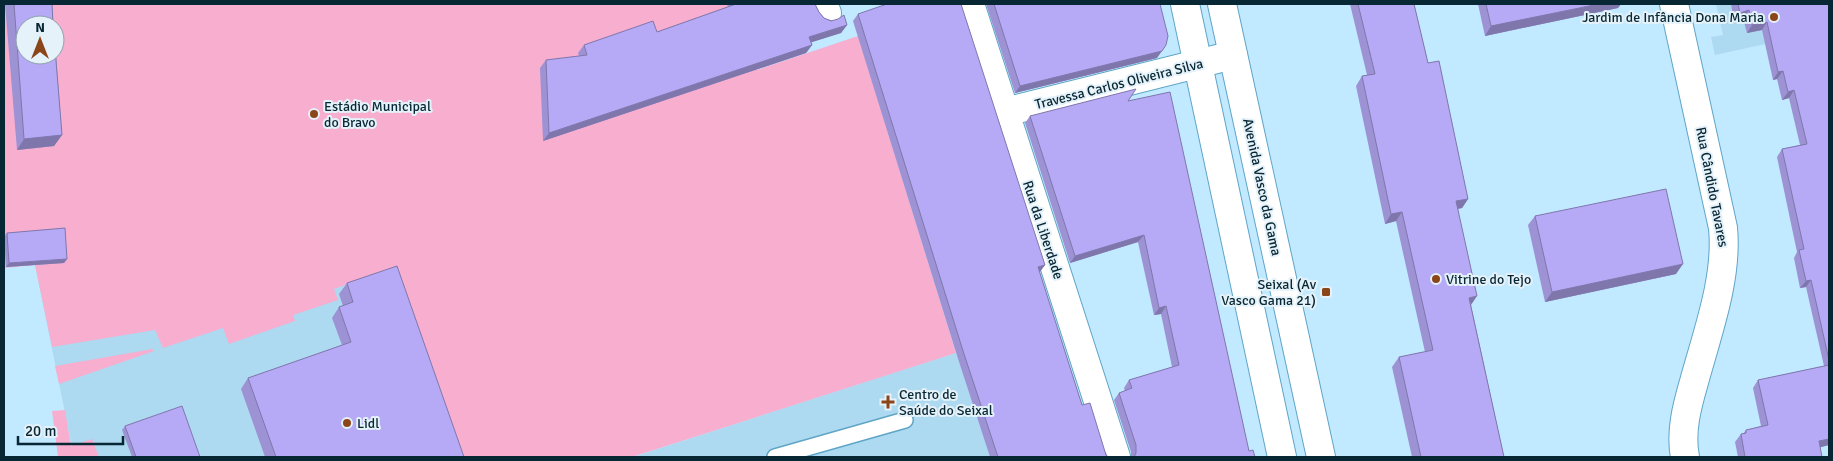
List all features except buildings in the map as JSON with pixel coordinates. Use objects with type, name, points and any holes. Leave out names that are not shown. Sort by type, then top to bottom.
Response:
[{"type":"street","name":"Rua da Liberdade","points":[[970,4],[1116,457]]},
{"type":"street","points":[[1185,4],[1282,457]]},
{"type":"street","name":"Avenida Vasco da Gama","points":[[1222,4],[1321,457]]},
{"type":"street","name":"Rua Cândido Tavares","points":[[1674,4],[1723,228],[1725,252],[1721,280],[1689,398],[1683,432],[1685,457]]},
{"type":"street","name":"Travessa Carlos Oliveira Silva","points":[[1005,112],[1233,55]]},
{"type":"lane","points":[[775,457],[905,420]]},
{"type":"shaded area","points":[[4,4],[735,4],[757,70],[858,36],[956,353],[632,457],[457,457],[390,269],[334,289],[338,300],[293,315],[295,321],[229,344],[223,328],[163,348],[155,330],[52,347],[35,265],[4,268]]},
{"type":"shaded area","name":"Jardim de Infância Dona Maria","points":[[1716,4],[1829,4],[1829,30],[1715,55],[1711,37],[1723,35]]},
{"type":"shaded area","points":[[397,189],[491,457],[74,457],[35,265]]},
{"type":"shaded area","points":[[153,349],[154,351],[59,384],[55,366]]},
{"type":"shaded area","name":"Centro de Saúde do Seixal","points":[[956,353],[990,457],[633,457],[890,374]]},
{"type":"shaded area","points":[[65,410],[71,446],[92,439],[99,457],[58,457],[52,411]]},
{"type":"place","name":"Jardim de Infância Dona Maria","points":[[1774,17]]},
{"type":"place","name":"Estádio Municipal do Bravo","points":[[314,114]]},
{"type":"place","name":"Vitrine do Tejo","points":[[1436,279]]},
{"type":"place","name":"Seixal (Av Vasco Gama 21)","points":[[1326,292]]},
{"type":"place","name":"Centro de Saúde do Seixal","points":[[888,402]]},
{"type":"place","name":"Lidl","points":[[347,423]]}]
